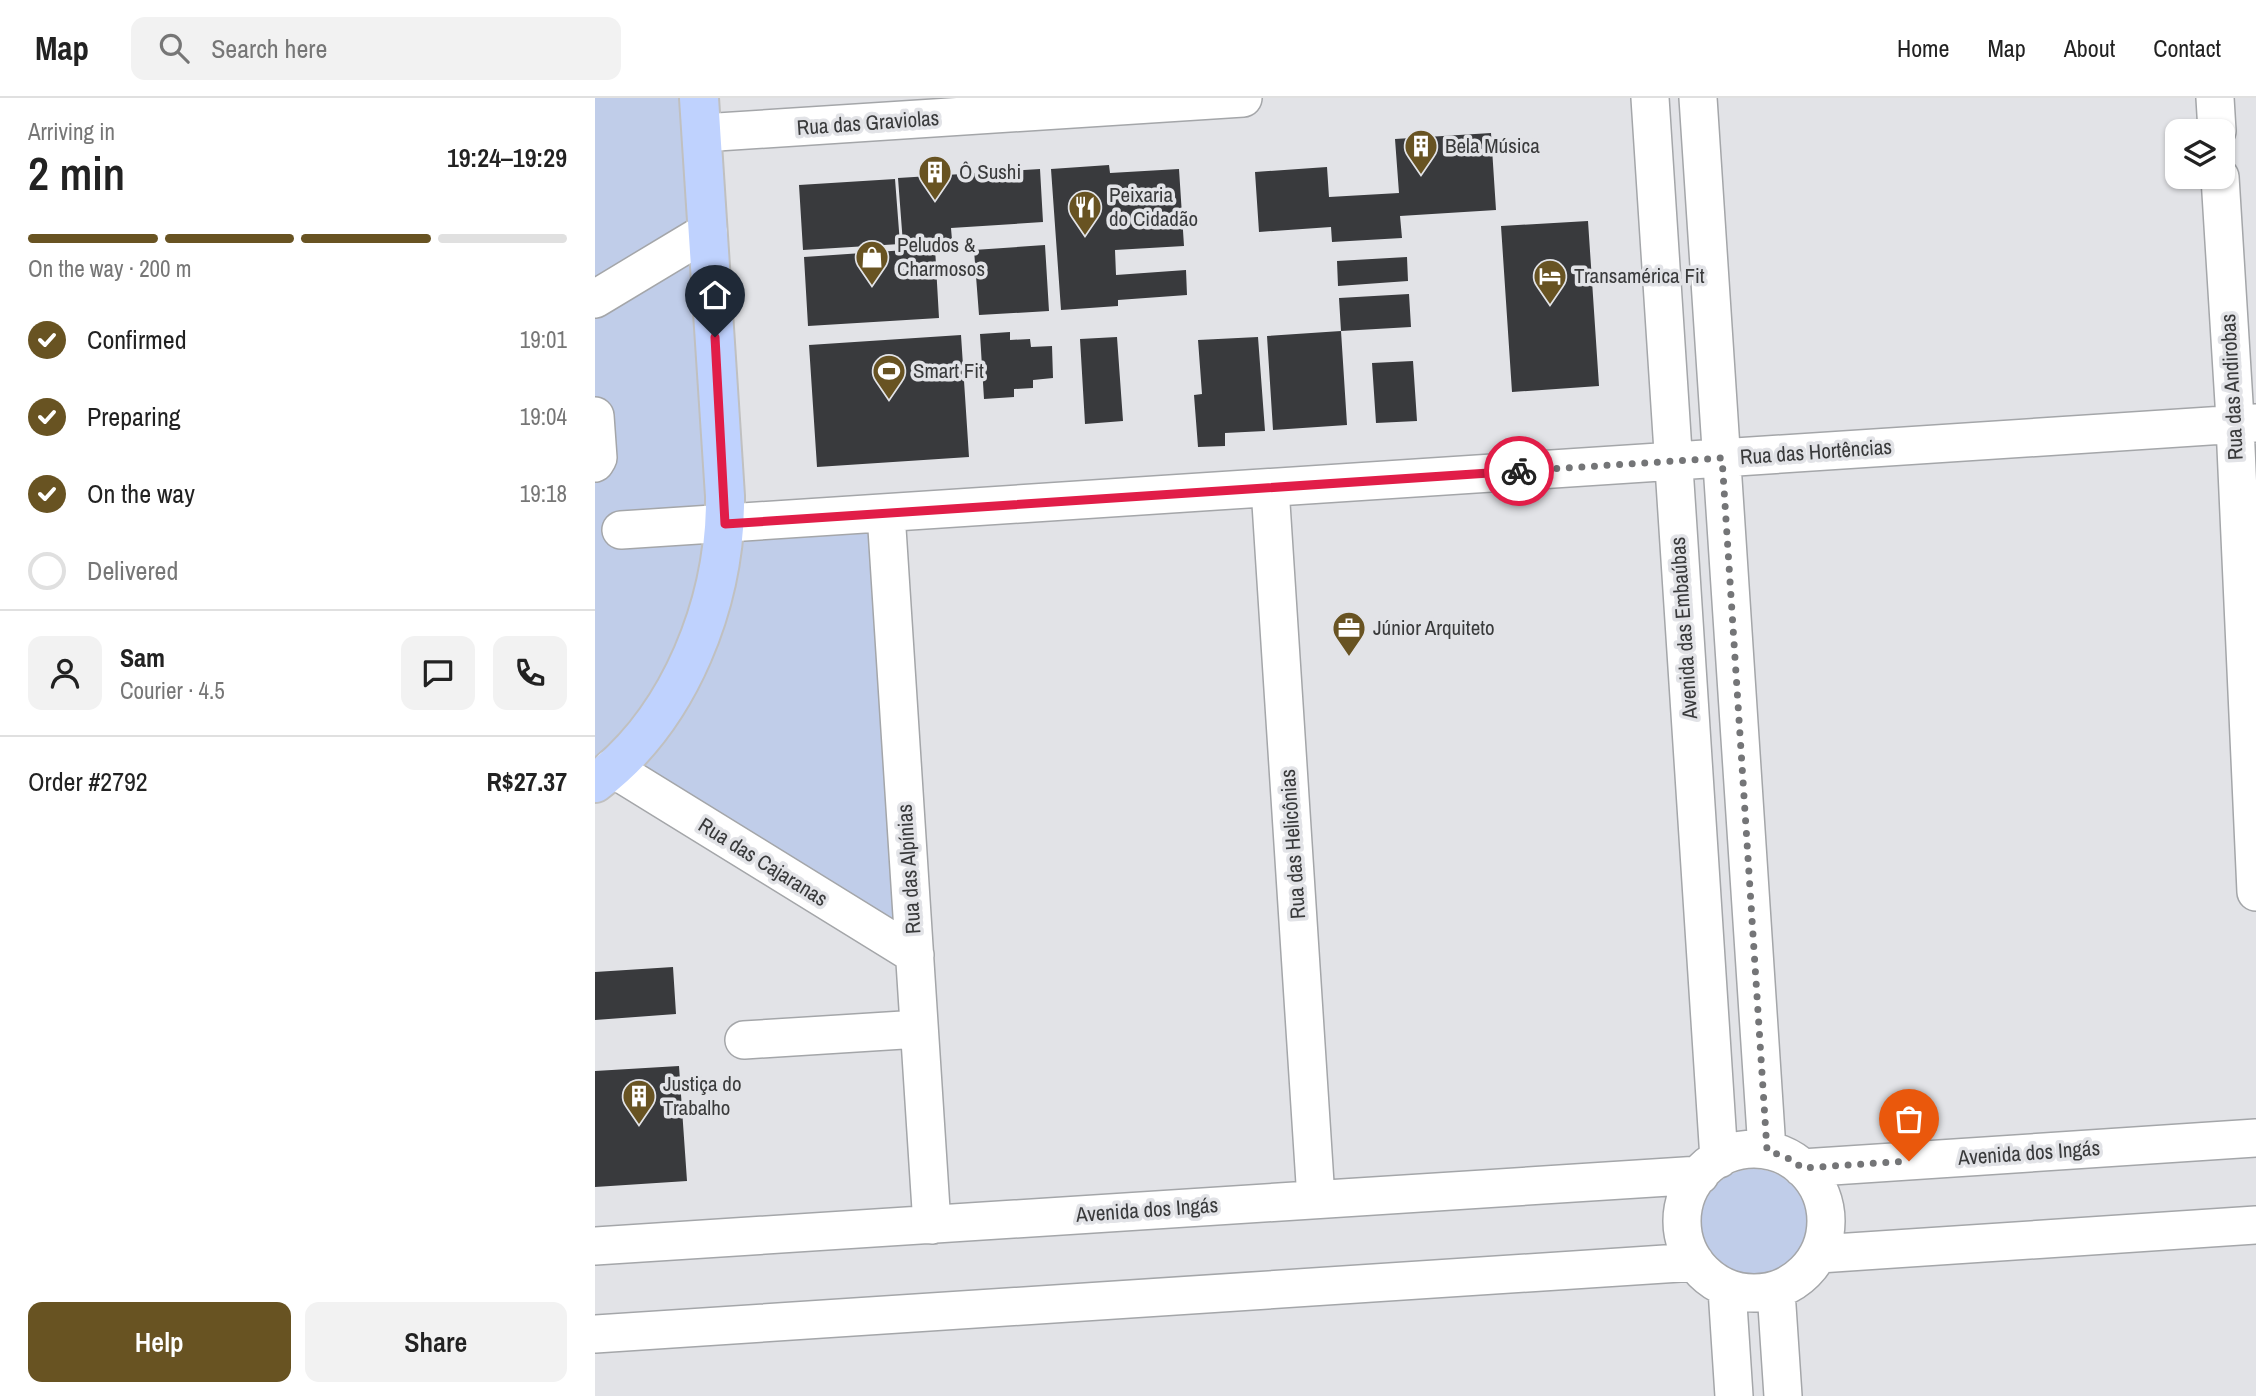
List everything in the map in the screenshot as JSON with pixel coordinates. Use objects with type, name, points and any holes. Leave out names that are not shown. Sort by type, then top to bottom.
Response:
[{"type":"main road","points":[[603,776],[635,745],[664,707],[688,665],[716,586],[725,524],[700,116]]},
{"type":"street","name":"Avenida das Embaúbas","points":[[1650,98],[1673,461],[1709,1167]]},
{"type":"street","points":[[1699,98],[1767,1150]]},
{"type":"street","points":[[2215,98],[2216,119]]},
{"type":"street","name":"Rua das Graviolas","points":[[700,116],[1227,99]]},
{"type":"street","name":"Rua das Andirobas","points":[[2221,189],[2245,424],[2256,892]]},
{"type":"street","points":[[595,299],[708,232]]},
{"type":"street","points":[[595,416],[598,458],[595,463]]},
{"type":"street","name":"Rua das Hortências","points":[[621,530],[2245,424]]},
{"type":"street","name":"Rua das Helicônias","points":[[1270,488],[1316,1199]]},
{"type":"street","name":"Rua das Alpínias","points":[[886,513],[932,1224]]},
{"type":"street","name":"Rua das Cajaranas","points":[[603,776],[915,955]]},
{"type":"street","points":[[744,1040],[919,1029]]},
{"type":"street","name":"Avenida dos Ingás","points":[[1802,1168],[2256,1138]]},
{"type":"street","points":[[1740,1150],[1767,1150],[1792,1160],[1818,1187],[1825,1205],[1827,1226],[1819,1254],[1801,1278],[1776,1290],[1745,1294],[1727,1289],[1709,1278],[1695,1262],[1687,1248],[1682,1212],[1687,1195],[1709,1167],[1740,1150]]},
{"type":"street","name":"Avenida dos Ingás","points":[[595,1247],[1316,1199],[1709,1167]]},
{"type":"street","points":[[1819,1254],[2256,1225]]},
{"type":"street","points":[[595,1334],[1695,1262]]},
{"type":"street","points":[[1727,1289],[1734,1396]]},
{"type":"street","points":[[1776,1290],[1783,1396]]},
{"type":"shaded area","points":[[595,98],[681,98],[703,433],[705,514],[696,595],[677,648],[649,696],[595,759]]},
{"type":"shaded area","points":[[874,497],[903,934],[636,770],[723,627],[736,579],[743,527]]},
{"type":"shaded area","points":[[1754,1169],[1774,1173],[1791,1185],[1803,1202],[1807,1222],[1803,1242],[1791,1259],[1774,1271],[1754,1275],[1734,1271],[1717,1259],[1705,1242],[1701,1222],[1705,1202],[1717,1185],[1734,1173]]},
{"type":"building","points":[[1491,133],[1496,210],[1400,216],[1402,238],[1332,242],[1331,227],[1259,232],[1255,172],[1327,167],[1329,197],[1399,193],[1395,139]]},
{"type":"building","points":[[1109,165],[1110,173],[1179,169],[1184,246],[1115,250],[1116,275],[1186,270],[1187,295],[1118,300],[1118,306],[1061,310],[1051,169]]},
{"type":"building","points":[[1040,169],[1043,222],[951,228],[952,240],[903,244],[898,178]]},
{"type":"building","points":[[895,179],[900,244],[803,250],[799,185]]},
{"type":"building","name":"Transamérica Fit","points":[[1588,221],[1599,386],[1512,392],[1501,226]]},
{"type":"building","points":[[1045,245],[1049,311],[979,315],[974,250]]},
{"type":"building","name":"Peludos & Charmosos","points":[[935,248],[939,318],[808,326],[804,257]]},
{"type":"building","points":[[1407,257],[1408,281],[1338,286],[1337,261]]},
{"type":"building","points":[[1409,294],[1411,327],[1341,331],[1339,298]]},
{"type":"building","points":[[1341,331],[1347,425],[1273,430],[1267,336]]},
{"type":"building","points":[[1010,332],[1010,340],[1030,339],[1031,347],[1052,346],[1053,378],[1033,380],[1033,388],[1014,389],[1014,397],[984,399],[980,334]]},
{"type":"building","name":"Smart Fit","points":[[961,335],[969,457],[817,467],[809,345]]},
{"type":"building","points":[[1117,337],[1123,421],[1085,424],[1080,339]]},
{"type":"building","points":[[1258,337],[1265,431],[1225,433],[1225,446],[1198,447],[1194,395],[1202,394],[1198,340]]},
{"type":"building","points":[[1413,361],[1417,421],[1376,423],[1372,363]]},
{"type":"building","points":[[673,967],[676,1014],[595,1020],[595,972]]},
{"type":"building","name":"Justiça do Trabalho","points":[[679,1066],[687,1181],[595,1187],[595,1071]]},
{"type":"way so far","points":[[1519,471],[1722,458],[1767,1150],[1792,1160],[1802,1168],[1909,1161]]},
{"type":"place","name":"Bela Música","points":[[1421,176]]},
{"type":"place","name":"Ô Sushi","points":[[935,202]]},
{"type":"place","name":"Peixaria do Cidadão","points":[[1085,237]]},
{"type":"place","name":"Peludos & Charmosos","points":[[872,287]]},
{"type":"place","name":"Transamérica Fit","points":[[1550,306]]},
{"type":"place","name":"Smart Fit","points":[[889,401]]},
{"type":"place","name":"Júnior Arquiteto","points":[[1349,658]]},
{"type":"place","name":"Justiça do Trabalho","points":[[639,1126]]},
{"type":"route","points":[[715,337],[725,524],[1519,471]]}]
